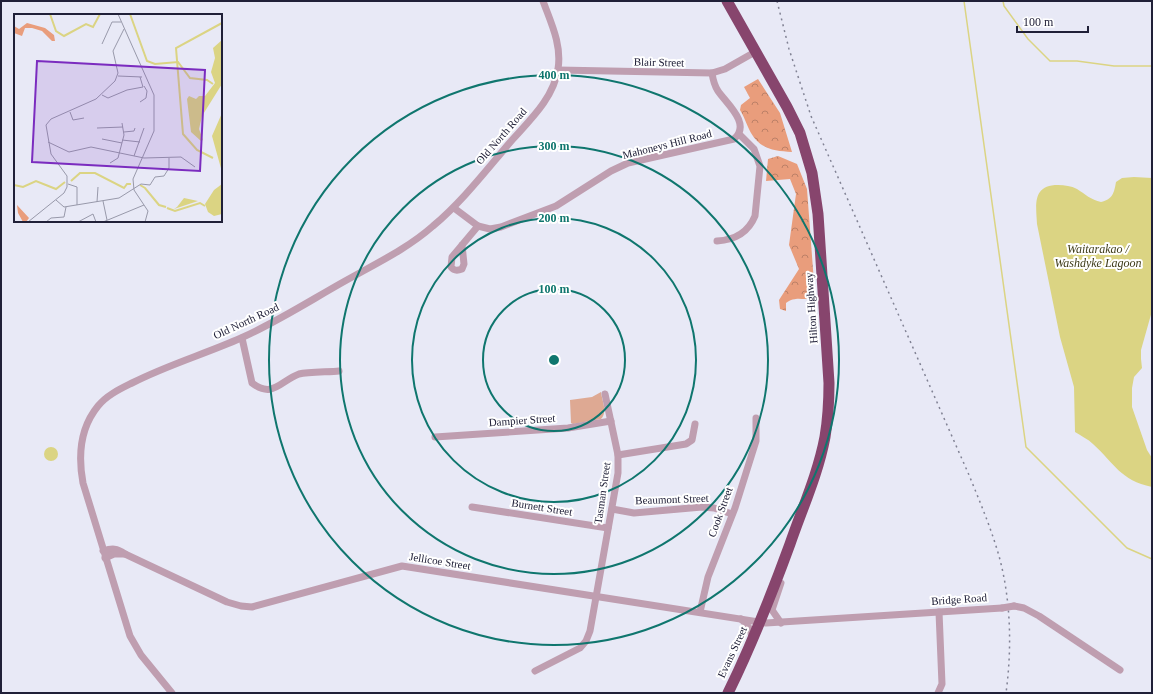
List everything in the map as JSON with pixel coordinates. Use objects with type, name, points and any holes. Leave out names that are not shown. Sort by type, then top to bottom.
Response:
[{"type":"highway","name":"Hilton Highway","points":[[727,1],[794,120],[804,145],[812,173],[818,214],[829,383],[827,424],[822,451],[761,623]]},
{"type":"highway","name":"Evans Street","points":[[728,693],[761,623]]},
{"type":"street","name":"Old North Road","points":[[172,693],[149,666],[133,643],[125,624],[104,554],[83,482],[80,466],[80,447],[84,431],[91,417],[99,405],[116,392],[158,370],[242,338],[287,314],[416,240],[454,208],[539,109],[551,91],[558,70],[559,54],[557,42],[544,1]]},
{"type":"street","name":"Blair Street","points":[[558,70],[712,73],[725,69],[755,52]]},
{"type":"street","points":[[712,73],[718,92],[739,121],[741,130],[739,134],[754,149],[760,166],[755,216],[752,223],[746,231],[738,237],[729,240],[717,241]]},
{"type":"street","name":"Mahoneys Hill Road","points":[[478,226],[494,228],[510,224],[556,206],[611,171],[624,165],[731,140],[739,134]]},
{"type":"street","points":[[454,208],[478,226],[462,245]]},
{"type":"street","points":[[242,338],[252,383],[265,390],[274,388],[299,374],[339,371]]},
{"type":"street","name":"Tasman Street","points":[[535,671],[580,648],[586,641],[590,631],[617,479],[618,455],[605,394]]},
{"type":"street","name":"Cook Street","points":[[700,612],[708,577],[732,514],[756,441],[756,418]]},
{"type":"street","name":"Dampier Street","points":[[435,437],[571,428],[611,421]]},
{"type":"street","points":[[618,455],[686,444],[692,440],[695,424]]},
{"type":"street","name":"Burnett Street","points":[[472,507],[608,528]]},
{"type":"street","name":"Beaumont Street","points":[[612,508],[634,513],[702,507],[714,508],[732,514]]},
{"type":"street","name":"Jellicoe Street","points":[[104,554],[114,548],[227,602],[241,606],[252,607],[402,566],[700,612],[761,623]]},
{"type":"street","points":[[781,623],[772,610],[782,581],[783,563]]},
{"type":"street","name":"Bridge Road","points":[[761,623],[781,623],[1014,606],[1024,608],[1039,616],[1120,670]]},
{"type":"street","points":[[938,693],[942,684],[939,612]]},
{"type":"street","points":[[741,619],[750,629],[752,643]]},
{"type":"green space","points":[[758,79],[780,113],[792,152],[774,150],[759,143],[751,133],[740,110],[741,105],[750,98],[744,87]]},
{"type":"green space","points":[[778,156],[797,164],[807,189],[815,296],[808,299],[790,300],[786,303],[786,311],[780,309],[779,300],[799,269],[789,245],[796,194],[790,179],[766,181],[768,159]]},
{"type":"shaded area","points":[[601,392],[604,413],[601,419],[573,424],[571,423],[570,400],[592,397]]},
{"type":"water","name":"Waitarakao / Washdyke Lagoon","points":[[1122,178],[1152,178],[1152,311],[1141,350],[1142,368],[1134,377],[1132,388],[1132,407],[1147,450],[1152,458],[1152,487],[1141,484],[1125,476],[1091,442],[1075,432],[1074,387],[1060,337],[1037,224],[1037,197],[1044,188],[1061,185],[1068,186],[1077,189],[1091,198],[1101,202],[1105,201],[1112,195],[1116,182]]},
{"type":"water","points":[[51,447],[56,449],[58,454],[56,459],[51,461],[46,459],[44,454],[46,449]]},
{"type":"waterway","points":[[964,1],[1026,447],[1127,548],[1152,559]]},
{"type":"waterway","points":[[1003,1],[1004,6],[1028,39],[1050,61],[1077,61],[1114,66],[1152,66]]},
{"type":"railway","points":[[777,1],[789,49],[811,116],[969,475],[999,556],[1006,590],[1010,641],[1006,693]]}]
